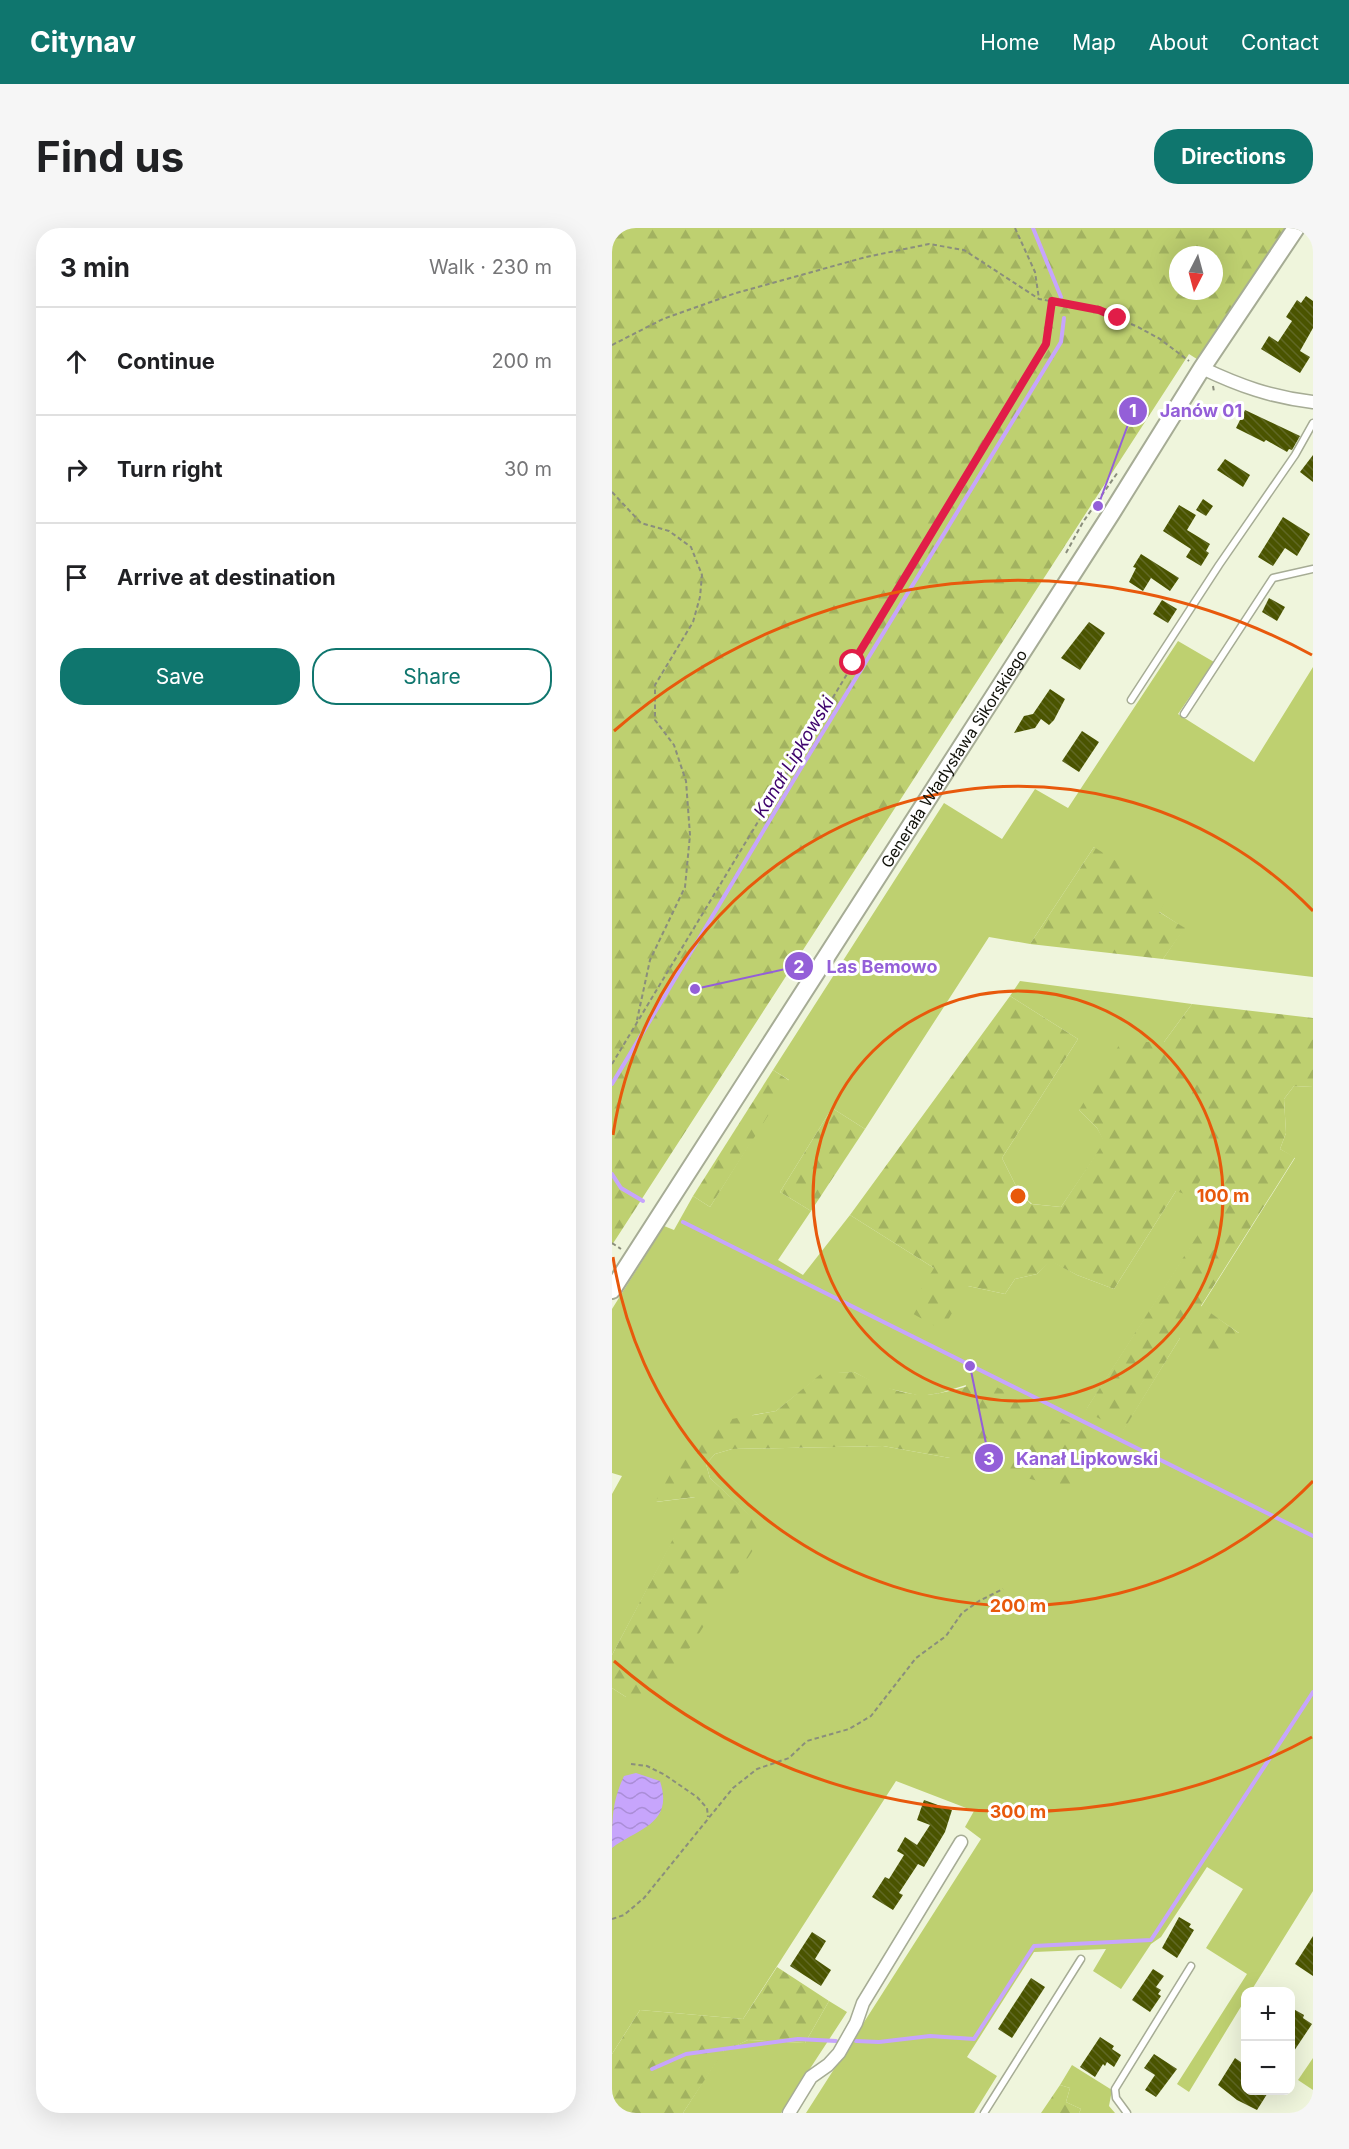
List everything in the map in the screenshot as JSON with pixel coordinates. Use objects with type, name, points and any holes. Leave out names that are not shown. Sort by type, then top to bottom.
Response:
[{"type":"main road","name":"Generała Władysława Sikorskiego","points":[[612,1290],[1111,514],[1197,365],[1296,228]]},
{"type":"street","points":[[1197,365],[1257,392],[1282,399],[1313,402]]},
{"type":"street","points":[[789,2113],[811,2077],[839,2054],[856,2023],[863,2003],[961,1842]]},
{"type":"lane","points":[[1131,700],[1219,565],[1295,455],[1313,423]]},
{"type":"lane","points":[[1184,714],[1273,578],[1313,569]]},
{"type":"lane","points":[[984,2113],[1081,1959]]},
{"type":"lane","points":[[1126,2113],[1116,2098],[1115,2089],[1191,1966]]},
{"type":"path","points":[[1015,228],[1035,272],[1039,298]]},
{"type":"path","points":[[612,345],[663,319],[736,293],[866,257],[929,244],[963,250],[1039,298],[1099,310],[1138,327],[1197,365]]},
{"type":"path","points":[[612,1064],[1046,344],[1052,301]]},
{"type":"path","points":[[612,492],[641,523],[669,531],[691,547],[702,575],[700,597],[693,622],[680,640],[668,666],[655,685],[655,720],[674,745],[686,781],[690,835],[685,887],[650,960],[637,1022]]},
{"type":"path","points":[[612,1243],[621,1249]]},
{"type":"path","points":[[612,1919],[624,1916],[644,1898],[733,1788],[757,1769],[789,1758],[807,1741],[849,1729],[871,1716],[916,1658],[946,1636],[962,1613],[979,1601],[1003,1590]]},
{"type":"path","points":[[631,1764],[647,1766],[697,1797],[707,1808],[708,1817]]},
{"type":"green space","points":[[612,228],[1285,228],[1200,361],[1189,354],[612,1245]]},
{"type":"green space","points":[[1178,641],[1214,662],[1178,714],[1254,762],[1313,667],[1313,977],[1163,959],[1184,928],[1158,911],[1094,847],[1030,944],[989,937],[865,1129],[832,1108],[780,1192],[811,1211],[778,1260],[803,1275],[850,1215],[934,1268],[968,1286],[1005,1294],[1015,1279],[1037,1274],[1050,1260],[1077,1275],[1114,1289],[1176,1191],[1201,1178],[1225,1194],[1086,1410],[1123,1430],[1180,1338],[1239,1333],[1201,1307],[1295,1158],[1280,1149],[1286,1133],[1284,1099],[1294,1086],[1313,1087],[1313,1891],[1253,1987],[1241,1987],[1241,2007],[1189,2092],[1177,2084],[1247,1974],[1206,1948],[1243,1889],[1207,1867],[1161,1937],[1151,1944],[1121,1989],[1093,1971],[1106,1949],[1034,1952],[967,2057],[997,2076],[974,2113],[806,2113],[981,1839],[965,1827],[974,1811],[896,1781],[743,2019],[640,2010],[612,2054],[612,1688],[626,1697],[765,1530],[710,1478],[706,1464],[715,1454],[732,1449],[883,1446],[950,1458],[966,1385],[921,1396],[882,1387],[854,1372],[822,1374],[776,1411],[753,1415],[656,1502],[696,1497],[612,1655],[612,1494],[622,1476],[612,1473],[612,1309],[664,1226],[674,1230],[693,1196],[710,1207],[789,1080],[773,1070],[944,803],[1002,839],[1035,789],[1068,808]]},
{"type":"green space","points":[[1094,847],[1169,895],[1159,912],[1185,928],[1163,959],[1030,944]]},
{"type":"green space","points":[[1020,981],[1192,1004],[1164,1042],[1079,1110],[1097,1128],[1105,1142],[1061,1207],[1032,1204],[1019,1192],[1002,1158],[1078,1039],[1010,996]]},
{"type":"green space","points":[[1010,996],[1078,1039],[1002,1158],[1019,1192],[1031,1204],[1061,1207],[1104,1142],[1097,1128],[1079,1110],[1121,1042],[1164,1042],[1192,1004],[1313,1018],[1313,1087],[1294,1086],[1284,1099],[1286,1133],[1280,1149],[1295,1157],[1201,1306],[1240,1334],[1222,1364],[1180,1338],[1123,1431],[1085,1411],[1224,1194],[1201,1179],[1190,1196],[1176,1191],[1114,1289],[1077,1275],[1050,1261],[1037,1274],[1015,1279],[1005,1294],[968,1286],[942,1330],[908,1311],[934,1268],[850,1215]]},
{"type":"green space","points":[[773,1070],[790,1081],[710,1207],[693,1196]]},
{"type":"green space","points":[[832,1108],[865,1129],[811,1211],[780,1192]]},
{"type":"green space","points":[[854,1372],[896,1390],[929,1395],[986,1382],[1101,1438],[1073,1490],[950,1458],[883,1446],[732,1449],[715,1454],[706,1464],[710,1478],[766,1530],[656,1700],[626,1697],[612,1688],[612,1655],[695,1497],[655,1502],[679,1458],[699,1434],[726,1420],[776,1411],[822,1373]]},
{"type":"green space","points":[[777,1967],[829,2001],[805,2043],[748,2040],[723,2052],[683,2113],[612,2113],[612,2054],[640,2010],[743,2019]]},
{"type":"green space","points":[[829,2001],[847,2012],[781,2113],[683,2113],[722,2052],[748,2040],[805,2043]]},
{"type":"green space","points":[[1313,2058],[1313,2090],[1298,2080]]},
{"type":"green space","points":[[1072,2065],[1112,2090],[1109,2106],[1115,2113],[1079,2113],[1081,2109],[1066,2102],[1070,2088],[1060,2085]]},
{"type":"green space","points":[[1060,2085],[1070,2088],[1066,2102],[1081,2109],[1079,2113],[1041,2113]]},
{"type":"water","points":[[636,1773],[660,1781],[663,1795],[662,1807],[658,1816],[651,1823],[612,1848],[617,1794],[624,1776]]},
{"type":"building","points":[[1306,296],[1313,301],[1313,328],[1300,351],[1310,357],[1300,373],[1261,349],[1269,336],[1278,342],[1292,321],[1286,317],[1297,300],[1301,303]]},
{"type":"building","points":[[1245,410],[1300,436],[1292,450],[1289,449],[1287,452],[1266,440],[1264,442],[1236,428]]},
{"type":"building","points":[[1313,455],[1313,482],[1300,472]]},
{"type":"building","points":[[1225,459],[1250,475],[1243,487],[1217,470]]},
{"type":"building","points":[[1203,499],[1213,506],[1206,516],[1196,510]]},
{"type":"building","points":[[1179,505],[1196,515],[1187,530],[1210,544],[1206,551],[1209,553],[1201,566],[1186,557],[1191,549],[1163,531]]},
{"type":"building","points":[[1283,517],[1310,534],[1297,556],[1285,548],[1273,566],[1258,557]]},
{"type":"building","points":[[1141,554],[1179,578],[1170,591],[1151,578],[1143,591],[1129,582],[1136,568],[1133,567]]},
{"type":"building","points":[[1269,598],[1285,607],[1277,621],[1262,612]]},
{"type":"building","points":[[1162,600],[1177,609],[1168,623],[1153,614]]},
{"type":"building","points":[[1089,622],[1105,633],[1080,670],[1061,658]]},
{"type":"building","points":[[1050,689],[1065,699],[1054,720],[1049,725],[1041,719],[1035,728],[1014,733],[1024,716],[1033,714]]},
{"type":"building","points":[[1082,731],[1099,742],[1079,772],[1062,761]]},
{"type":"building","points":[[924,1800],[952,1810],[945,1832],[924,1867],[918,1864],[899,1893],[903,1895],[893,1910],[872,1897],[885,1877],[889,1879],[904,1855],[897,1851],[905,1837],[917,1845],[930,1825],[917,1820]]},
{"type":"building","points":[[1179,1917],[1191,1924],[1189,1927],[1194,1930],[1177,1958],[1162,1948]]},
{"type":"building","points":[[812,1932],[826,1941],[815,1959],[831,1970],[821,1986],[790,1966]]},
{"type":"building","points":[[1313,1936],[1313,1976],[1295,1964]]},
{"type":"building","points":[[1153,1969],[1164,1976],[1156,1987],[1161,1990],[1158,1994],[1161,1996],[1150,2012],[1132,2000]]},
{"type":"building","points":[[1031,1978],[1045,1987],[1012,2038],[998,2029]]},
{"type":"building","points":[[1295,2010],[1304,2015],[1303,2018],[1312,2024],[1295,2050]]},
{"type":"building","points":[[1100,2037],[1114,2046],[1112,2049],[1121,2055],[1114,2067],[1107,2062],[1105,2066],[1103,2064],[1095,2077],[1080,2067]]},
{"type":"building","points":[[1154,2054],[1177,2069],[1156,2097],[1145,2090],[1155,2075],[1144,2068]]},
{"type":"building","points":[[1235,2058],[1241,2062],[1241,2095],[1266,2095],[1257,2110],[1237,2100],[1218,2085]]},
{"type":"waterway","name":"Kanał Lipkowski","points":[[1033,228],[1061,297]]},
{"type":"waterway","name":"Kanał Lipkowski","points":[[612,1084],[801,768],[1061,342],[1064,318]]},
{"type":"waterway","name":"Kanał Lipkowski","points":[[612,1174],[621,1188],[643,1201]]},
{"type":"waterway","name":"Kanał Lipkowski","points":[[683,1222],[1313,1536]]},
{"type":"waterway","points":[[856,2041],[879,2042],[930,2036],[974,2039],[1034,1946],[1151,1940],[1313,1692]]},
{"type":"waterway","points":[[652,2069],[686,2054],[798,2039],[836,2041]]},
{"type":"place","name":"Janów 01","points":[[1098,506]]},
{"type":"place","name":"Las Bemowo","points":[[695,989]]},
{"type":"place","name":"Kanał Lipkowski","points":[[970,1366]]},
{"type":"route","points":[[853,663],[1046,344],[1052,301],[1099,310],[1118,318]]}]
